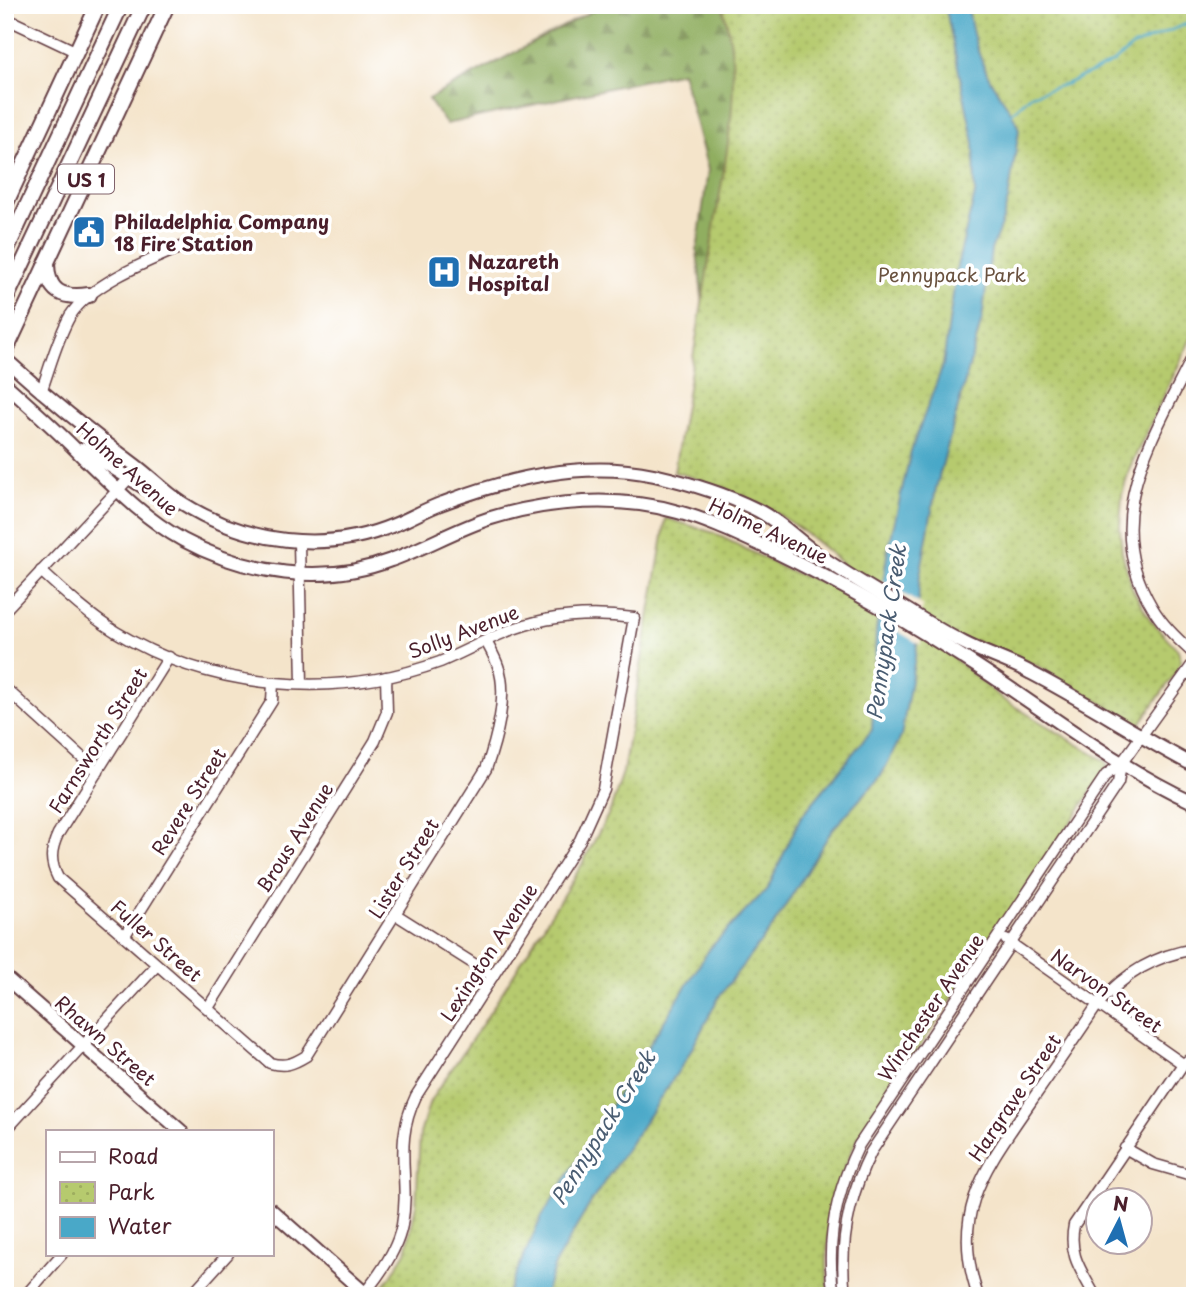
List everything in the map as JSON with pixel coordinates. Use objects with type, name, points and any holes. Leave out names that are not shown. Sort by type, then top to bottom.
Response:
[{"type":"highway","points":[[5,205],[98,5]]},
{"type":"highway","name":"US 1","points":[[5,253],[121,5]]},
{"type":"highway","name":"US 1","points":[[5,301],[144,5]]},
{"type":"highway","name":"US 1","points":[[5,352],[167,5]]},
{"type":"highway","points":[[47,262],[50,283],[58,292],[68,296],[89,295]]},
{"type":"main road","name":"Holme Avenue","points":[[5,359],[82,427],[139,468],[166,492],[196,511],[240,530],[265,537],[299,542],[341,539],[395,525],[443,503],[495,486],[539,475],[593,470],[649,474],[709,489],[758,510],[792,532],[840,577]]},
{"type":"main road","name":"Holme Avenue","points":[[5,384],[150,519],[198,547],[250,566],[300,575],[321,575],[376,566],[466,527],[524,509],[559,504],[609,502],[672,510],[716,524],[840,577],[948,641],[1121,764],[1195,803]]},
{"type":"main road","points":[[60,433],[153,494],[196,511]]},
{"type":"main road","name":"Holme Avenue","points":[[948,641],[966,645],[1031,672],[1195,766]]},
{"type":"main road","name":"Rhawn Street","points":[[5,977],[175,1129]]},
{"type":"main road","points":[[273,1212],[365,1295]]},
{"type":"street","points":[[5,18],[77,52]]},
{"type":"street","points":[[41,392],[64,328],[75,310],[89,295],[110,281],[193,242]]},
{"type":"street","points":[[1195,352],[1138,475],[1128,518],[1131,554],[1142,588],[1164,625],[1195,654]]},
{"type":"street","points":[[5,610],[139,468]]},
{"type":"street","points":[[299,542],[302,684]]},
{"type":"street","name":"Solly Avenue","points":[[41,571],[96,619],[117,633],[169,657],[218,673],[273,683],[341,683],[386,677],[437,663],[525,625],[590,614],[634,618]]},
{"type":"street","name":"Lexington Avenue","points":[[365,1295],[392,1253],[402,1226],[402,1154],[408,1114],[416,1096],[580,840],[595,809],[608,768],[634,618]]},
{"type":"street","name":"Lister Street","points":[[261,1055],[270,1063],[281,1066],[294,1064],[306,1056],[486,769],[493,750],[503,694],[499,667],[486,641]]},
{"type":"street","name":"Farnsworth Street","points":[[54,841],[169,657]]},
{"type":"street","name":"Winchester Avenue","points":[[839,1293],[832,1236],[836,1205],[845,1174],[859,1145],[890,1098],[1118,783],[1121,764],[1195,661]]},
{"type":"street","name":"Brous Avenue","points":[[208,1008],[375,741],[387,712],[386,677]]},
{"type":"street","name":"Revere Street","points":[[125,935],[272,701],[273,683]]},
{"type":"street","points":[[5,688],[98,772]]},
{"type":"street","name":"Fuller Street","points":[[54,841],[52,865],[58,878],[261,1055]]},
{"type":"street","points":[[395,914],[493,976]]},
{"type":"street","name":"Winchester Avenue","points":[[839,1293],[844,1237],[857,1180],[871,1152],[1005,939]]},
{"type":"street","name":"Narvon Street","points":[[1005,939],[1183,1063]]},
{"type":"street","name":"Hargrave Street","points":[[978,1296],[972,1279],[967,1231],[971,1208],[989,1163],[1098,1004],[1114,986],[1136,970],[1161,958],[1195,949]]},
{"type":"street","points":[[5,1131],[157,965]]},
{"type":"street","points":[[1095,1296],[1073,1256],[1072,1234],[1078,1217],[1183,1063],[1195,1056]]},
{"type":"street","points":[[890,1098],[901,1104]]},
{"type":"street","points":[[1125,1148],[1153,1164],[1195,1176]]},
{"type":"street","points":[[25,1296],[60,1256]]},
{"type":"street","points":[[190,1296],[226,1256]]},
{"type":"green space","points":[[603,5],[945,5],[703,306],[697,251],[708,170],[682,72],[446,124],[428,99]]},
{"type":"green space","name":"Pennypack Park","points":[[722,5],[1195,5],[1195,330],[1130,467],[1122,495],[1120,528],[1122,552],[1133,590],[1151,621],[1178,650],[1181,661],[1177,671],[1139,725],[1038,666],[975,641],[953,657],[1001,698],[1105,761],[1108,767],[857,1140],[841,1178],[831,1216],[827,1255],[829,1296],[382,1296],[380,1290],[406,1252],[416,1205],[420,1134],[430,1101],[485,1020],[581,866],[610,811],[623,772],[666,518],[714,533],[787,570],[824,583],[841,563],[802,531],[764,506],[722,487],[674,472],[731,119],[732,61]]},
{"type":"water","name":"Pennypack Creek","points":[[945,5],[968,5],[973,36],[983,65],[1019,130],[1008,200],[991,250],[982,319],[936,488],[919,581],[917,646],[901,737],[881,776],[832,830],[773,926],[720,995],[687,1058],[591,1202],[556,1262],[544,1296],[506,1296],[541,1218],[710,948],[768,888],[800,818],[872,730],[876,631],[887,555],[911,451],[943,365],[957,266],[975,194],[974,143]]},
{"type":"pier","points":[[880,580],[922,605],[921,645],[875,618]]},
{"type":"waterway","points":[[1010,115],[1031,95],[1066,84],[1114,62],[1132,47],[1195,20]]},
{"type":"place","name":"Philadelphia Company 18 Fire Station","points":[[89,232]]},
{"type":"place","name":"Nazareth Hospital","points":[[444,272]]}]
